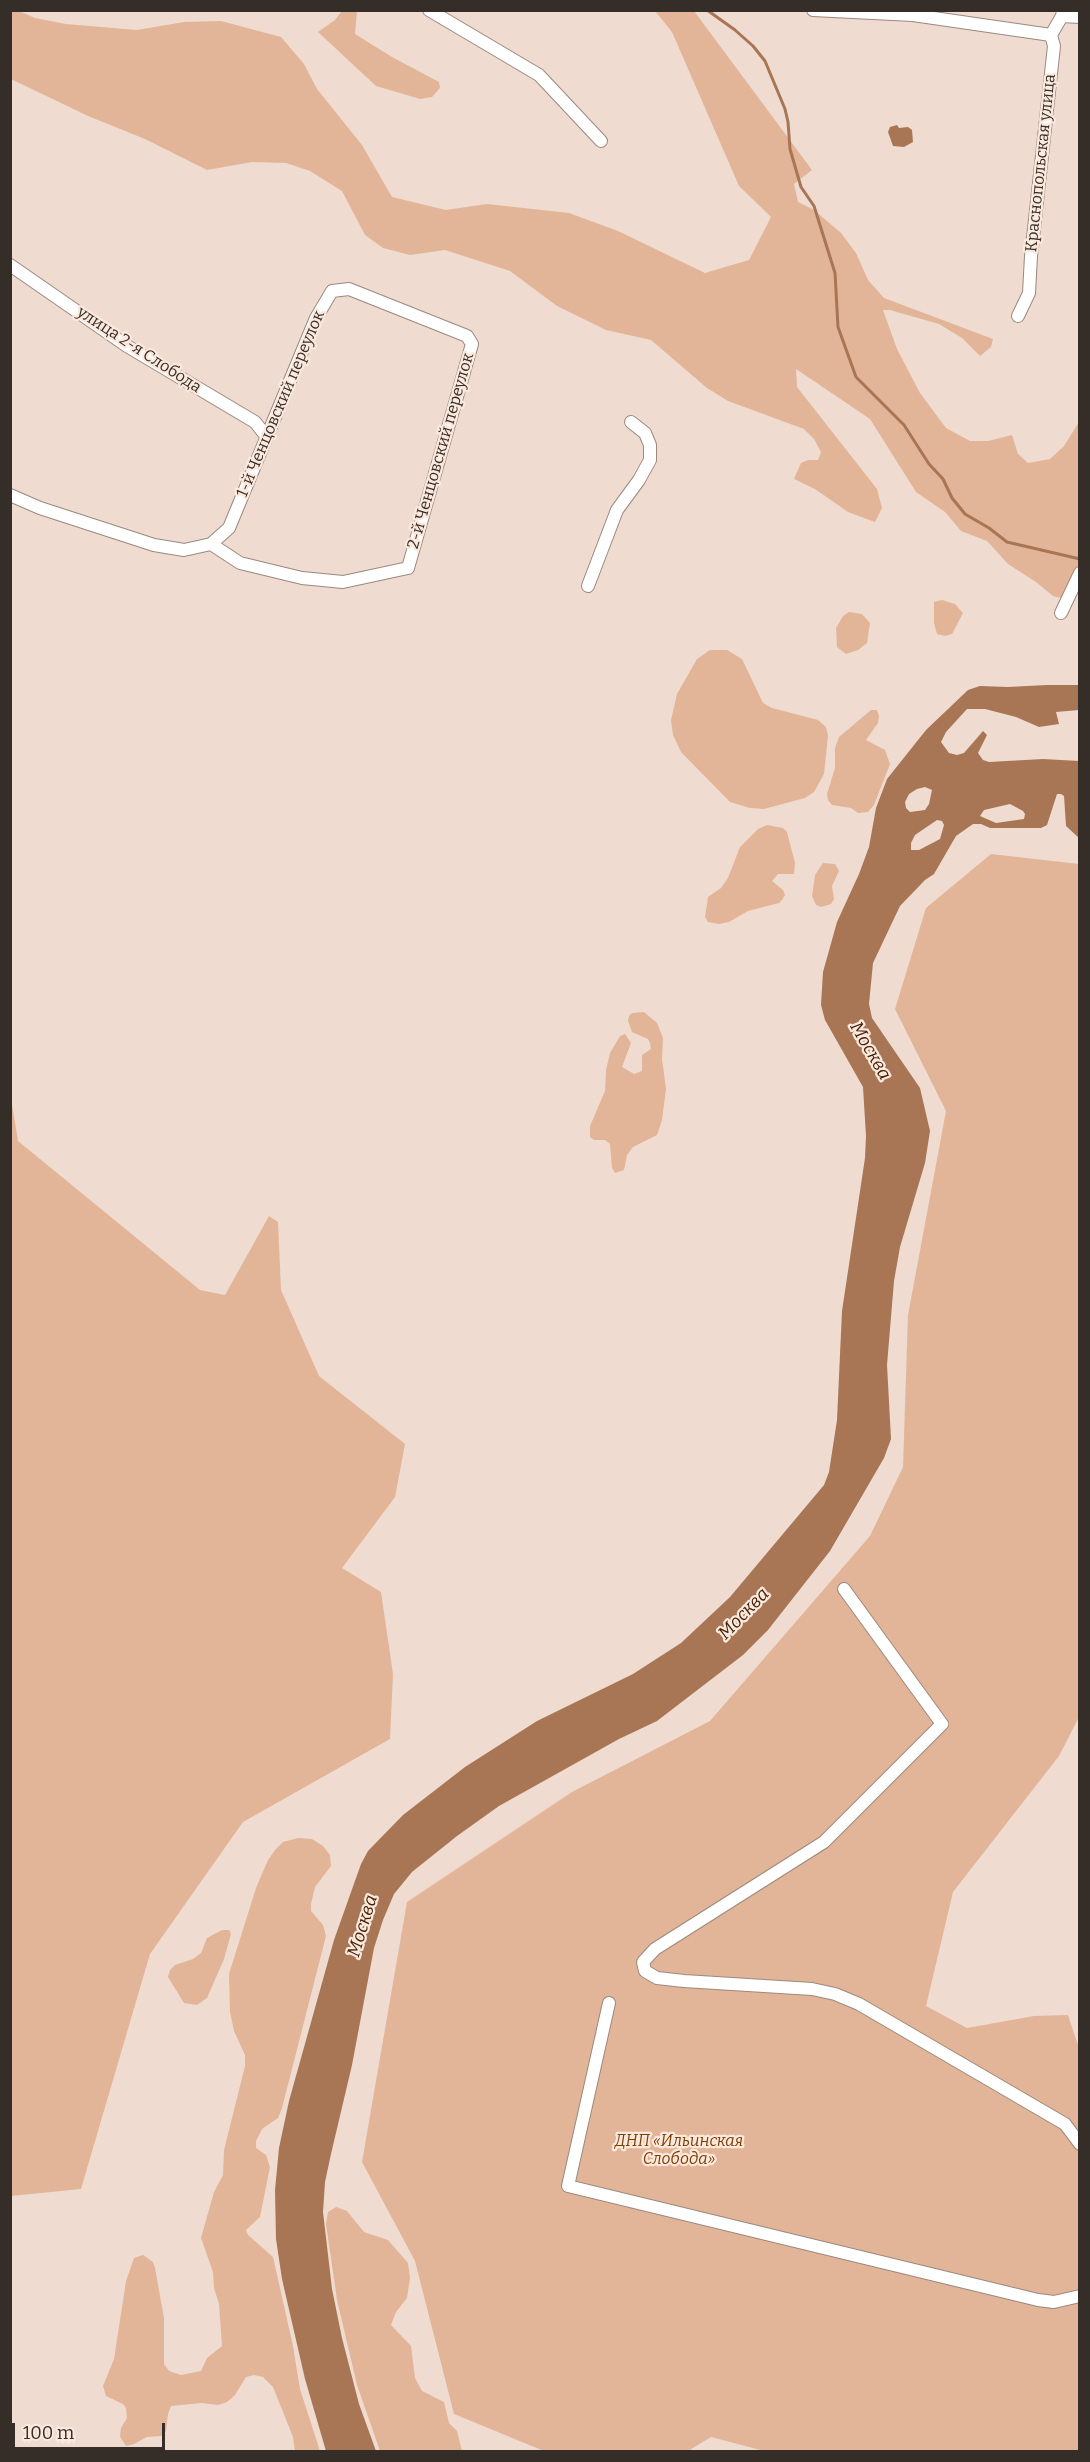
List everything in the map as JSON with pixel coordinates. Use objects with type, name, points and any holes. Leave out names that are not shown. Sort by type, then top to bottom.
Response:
[{"type":"street","points":[[429,10],[539,75],[601,141]]},
{"type":"street","points":[[813,11],[914,13],[1051,34]]},
{"type":"street","points":[[1063,13],[1080,17]]},
{"type":"street","name":"Краснопольская улица","points":[[1018,316],[1029,293],[1030,256],[1053,45],[1051,34],[1063,13]]},
{"type":"street","name":"улица 2-я Слобода","points":[[10,265],[127,346],[255,423],[266,436]]},
{"type":"street","name":"1-й Ченцовский переулок","points":[[211,544],[229,528],[316,318],[332,291],[349,289],[467,336]]},
{"type":"street","name":"2-й Ченцовский переулок","points":[[211,544],[240,563],[302,578],[343,582],[408,568],[472,345],[467,336]]},
{"type":"street","points":[[588,586],[617,510],[639,480],[650,460],[650,445],[645,433],[631,422]]},
{"type":"street","points":[[10,495],[40,508],[154,545],[184,550],[211,544]]},
{"type":"street","points":[[1061,613],[1080,573]]},
{"type":"street","points":[[844,1589],[942,1724],[824,1842],[655,1949],[643,1962],[645,1971],[657,1978],[812,1989],[835,1994],[859,2004],[1065,2124],[1080,2144]]},
{"type":"street","points":[[609,2003],[568,2186],[1038,2300],[1054,2302],[1080,2296]]},
{"type":"green space","points":[[10,11],[19,11],[35,18],[66,24],[137,30],[184,22],[221,21],[281,37],[304,64],[317,89],[362,145],[392,197],[446,210],[487,204],[569,213],[618,231],[705,273],[749,260],[771,217],[739,186],[672,32],[655,11],[694,11],[812,170],[794,184],[798,202],[814,210],[841,233],[856,253],[868,280],[884,298],[993,339],[991,347],[980,356],[962,338],[939,324],[883,310],[897,349],[920,393],[946,428],[970,441],[988,441],[1012,435],[1018,454],[1028,463],[1050,459],[1064,446],[1079,422],[1079,589],[1073,601],[1053,596],[1008,564],[987,541],[961,531],[945,512],[916,492],[870,419],[796,369],[797,387],[877,489],[882,508],[875,522],[848,512],[815,489],[794,479],[801,463],[818,460],[821,452],[814,439],[804,429],[728,401],[707,388],[651,340],[606,330],[557,306],[510,271],[445,250],[410,255],[383,248],[365,235],[342,191],[310,171],[286,163],[252,162],[207,170],[145,139],[88,116],[11,79]]},
{"type":"green space","points":[[342,11],[357,11],[355,34],[439,82],[440,88],[432,97],[420,99],[376,86],[318,32],[335,20]]},
{"type":"green space","points":[[942,600],[955,604],[963,613],[952,634],[945,636],[937,634],[934,623],[934,602]]},
{"type":"green space","points":[[849,612],[862,614],[870,623],[867,643],[858,650],[846,654],[837,647],[836,628],[843,616]]},
{"type":"green space","points":[[710,650],[727,650],[742,659],[763,703],[772,708],[818,720],[826,727],[828,736],[824,774],[814,792],[805,798],[764,809],[750,808],[730,802],[681,752],[673,735],[671,720],[677,694],[697,659]]},
{"type":"green space","points":[[871,710],[877,710],[878,723],[866,740],[885,750],[890,764],[874,805],[868,812],[858,813],[851,808],[832,805],[827,794],[835,768],[835,748],[839,737]]},
{"type":"green space","points":[[767,825],[783,828],[787,832],[795,863],[794,874],[778,874],[772,881],[783,890],[785,895],[782,900],[779,903],[748,911],[729,922],[719,924],[708,922],[705,917],[708,897],[721,888],[728,878],[740,847],[758,829]]},
{"type":"green space","name":"ДНП «Ильинская Слобода»","points":[[991,854],[1079,864],[1079,1717],[1059,1756],[953,1892],[926,2006],[967,2028],[1034,2016],[1068,2015],[1080,2051],[1079,2451],[768,2452],[711,2437],[688,2451],[544,2451],[454,2414],[415,2261],[362,2162],[407,1902],[572,1792],[710,1721],[870,1536],[903,1467],[908,1315],[946,1111],[895,1009],[926,908]]},
{"type":"green space","points":[[823,863],[835,864],[839,871],[832,886],[834,899],[831,904],[821,907],[816,905],[812,896],[815,875]]},
{"type":"green space","points":[[644,1012],[657,1023],[663,1038],[662,1059],[666,1089],[662,1120],[657,1135],[633,1147],[627,1155],[624,1170],[615,1173],[612,1168],[610,1144],[605,1140],[594,1140],[590,1137],[590,1126],[605,1091],[610,1053],[620,1036],[625,1034],[631,1043],[622,1067],[634,1074],[642,1071],[642,1055],[651,1049],[650,1043],[648,1039],[632,1032],[628,1021],[632,1013]]},
{"type":"green space","points":[[10,1092],[18,1141],[200,1290],[225,1295],[269,1216],[278,1222],[281,1290],[319,1376],[405,1444],[395,1497],[342,1568],[381,1592],[393,1674],[390,1739],[243,1822],[150,1954],[81,2189],[11,2196]]},
{"type":"green space","points":[[298,1838],[312,1839],[323,1846],[330,1855],[331,1866],[315,1887],[311,1904],[311,1911],[323,1925],[326,1936],[282,2108],[278,2118],[262,2129],[256,2141],[256,2148],[266,2155],[270,2167],[260,2217],[246,2230],[248,2235],[273,2257],[300,2389],[320,2451],[295,2451],[293,2437],[273,2387],[263,2377],[254,2375],[246,2377],[235,2395],[227,2402],[218,2405],[202,2403],[171,2406],[166,2431],[161,2436],[147,2437],[126,2446],[120,2437],[121,2428],[127,2418],[126,2408],[123,2404],[106,2396],[103,2386],[114,2359],[126,2281],[134,2258],[143,2255],[153,2262],[155,2268],[164,2318],[164,2364],[169,2371],[181,2375],[201,2371],[207,2358],[222,2346],[219,2304],[214,2288],[213,2272],[201,2238],[214,2192],[223,2175],[224,2150],[245,2066],[245,2055],[234,2031],[230,2012],[229,1974],[256,1888],[268,1860],[283,1842]]},
{"type":"green space","points":[[222,1930],[229,1930],[231,1934],[224,1959],[207,1998],[197,2005],[184,2003],[168,1977],[170,1970],[175,1965],[193,1959],[201,1953],[207,1938]]},
{"type":"green space","points":[[336,2207],[347,2211],[364,2232],[388,2240],[408,2263],[410,2278],[407,2298],[396,2312],[391,2325],[411,2346],[415,2378],[422,2391],[444,2402],[449,2423],[457,2431],[462,2451],[380,2451],[357,2385],[337,2300],[326,2224],[328,2212]]},
{"type":"water","points":[[897,125],[899,128],[908,127],[912,130],[913,142],[904,147],[893,146],[888,132],[890,127]]},
{"type":"water","name":"Москва","points":[[1079,685],[1079,710],[1056,712],[1059,724],[1039,727],[1016,717],[985,709],[967,709],[946,732],[941,742],[949,753],[957,755],[964,753],[983,731],[987,735],[978,753],[983,760],[989,762],[1043,759],[1079,761],[1079,838],[1066,826],[1064,796],[1061,794],[1057,794],[1047,825],[1041,828],[990,828],[981,824],[973,824],[956,836],[934,874],[900,906],[873,963],[869,1004],[872,1018],[920,1088],[930,1131],[925,1163],[900,1247],[894,1281],[887,1365],[891,1439],[884,1458],[830,1551],[768,1630],[743,1655],[657,1721],[619,1739],[499,1806],[412,1872],[394,1894],[374,1948],[352,2065],[325,2182],[323,2212],[332,2289],[342,2338],[359,2404],[376,2451],[326,2451],[305,2379],[282,2279],[276,2239],[275,2190],[279,2148],[289,2101],[334,1940],[361,1864],[368,1851],[403,1815],[465,1767],[537,1721],[633,1674],[681,1643],[730,1597],[824,1485],[829,1472],[837,1420],[842,1311],[865,1158],[866,1136],[863,1087],[825,1020],[821,1005],[823,972],[837,922],[869,847],[876,808],[887,779],[926,730],[968,690],[980,686]],"holes":[[[925,787],[932,790],[929,804],[925,810],[910,812],[905,802],[909,794]],[[1010,804],[1025,814],[1024,819],[996,823],[980,816],[984,810]],[[937,820],[942,821],[944,825],[940,839],[919,850],[911,850],[911,843],[915,835]]]},
{"type":"waterway","points":[[707,10],[735,30],[753,46],[765,61],[785,109],[790,149],[801,187],[814,206],[835,273],[838,327],[856,377],[904,425],[965,514],[1007,542],[1080,559]]}]
